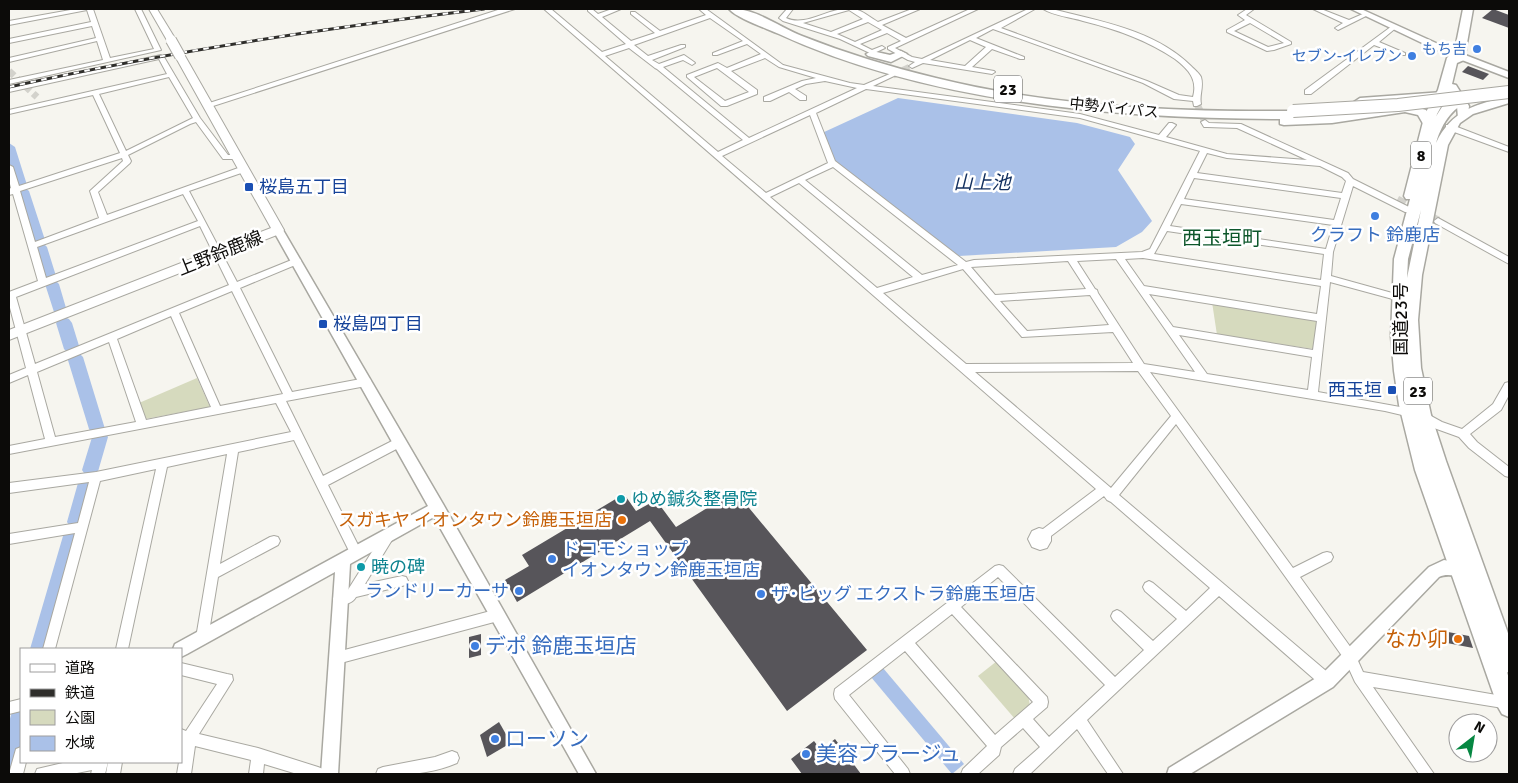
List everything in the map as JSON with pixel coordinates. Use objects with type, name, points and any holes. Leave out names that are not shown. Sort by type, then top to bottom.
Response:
[{"type":"highway","name":"中勢バイパス","points":[[734,9],[814,41],[871,59],[978,85],[1049,98]]},
{"type":"highway","points":[[1049,98],[1268,106],[1451,98]]},
{"type":"highway","points":[[1049,98],[1129,114],[1252,121],[1332,119],[1405,108],[1422,113],[1428,124]]},
{"type":"main road","name":"上野鈴鹿線","points":[[15,333],[278,230],[153,9]]},
{"type":"main road","name":"中勢バイパス","points":[[734,9],[785,34],[830,51],[864,62],[976,89],[1180,114],[1294,113],[1427,105],[1509,93]]},
{"type":"main road","name":"8","points":[[1401,260],[1408,210],[1428,124],[1451,98],[1457,54],[1468,9]]},
{"type":"main road","points":[[751,16],[886,58],[895,58],[901,54]]},
{"type":"main road","points":[[830,51],[885,72],[962,92],[966,96],[961,100]]},
{"type":"main road","name":"国道23号","points":[[1451,98],[1509,88]]},
{"type":"main road","points":[[1405,108],[1451,98]]},
{"type":"main road","name":"国道23号","points":[[1451,98],[1482,106],[1509,100]]},
{"type":"main road","name":"国道23号","points":[[1414,414],[1410,320],[1414,279],[1432,217],[1442,139],[1449,128],[1451,98]]},
{"type":"main road","name":"国道23号","points":[[1451,98],[1436,124],[1412,226],[1401,260],[1400,352],[1432,497],[1468,571],[1509,663]]},
{"type":"main road","name":"国道23号","points":[[1468,571],[1509,705]]},
{"type":"street","points":[[9,23],[85,9]]},
{"type":"street","points":[[90,9],[107,60]]},
{"type":"street","points":[[9,82],[158,50],[138,9]]},
{"type":"street","points":[[207,105],[499,10],[512,9]]},
{"type":"street","points":[[547,9],[1327,681]]},
{"type":"street","points":[[597,16],[618,9]]},
{"type":"street","points":[[702,9],[781,66],[824,78],[867,87],[1080,116],[1204,151],[1248,159],[1320,164]]},
{"type":"street","points":[[790,9],[782,18],[832,34],[872,52],[882,48]]},
{"type":"street","points":[[797,23],[847,9]]},
{"type":"street","points":[[851,9],[906,41]]},
{"type":"street","points":[[878,24],[917,9]]},
{"type":"street","points":[[975,9],[890,48],[910,59],[926,60],[992,72]]},
{"type":"street","points":[[912,66],[1032,9]]},
{"type":"street","points":[[995,28],[1145,82],[1177,97],[1196,102],[1199,89],[1197,76],[1160,46],[1124,30],[1046,9]]},
{"type":"street","points":[[1250,20],[1229,31],[1267,49],[1289,43],[1250,20],[1241,15],[1251,9]]},
{"type":"street","points":[[1316,9],[1349,23]]},
{"type":"street","points":[[1355,9],[1509,75]]},
{"type":"street","points":[[590,10],[748,141]]},
{"type":"street","points":[[633,13],[660,34]]},
{"type":"street","points":[[1338,28],[1367,14]]},
{"type":"street","points":[[601,56],[711,15]]},
{"type":"street","points":[[832,34],[869,19]]},
{"type":"street","points":[[9,40],[94,24]]},
{"type":"street","points":[[1308,92],[1394,27]]},
{"type":"street","points":[[855,44],[888,30]]},
{"type":"street","points":[[970,38],[1022,58]]},
{"type":"street","points":[[9,60],[100,39]]},
{"type":"street","points":[[715,54],[747,42]]},
{"type":"street","points":[[1373,42],[1404,54]]},
{"type":"street","points":[[647,59],[683,46]]},
{"type":"street","points":[[966,68],[992,46]]},
{"type":"street","points":[[726,71],[766,55]]},
{"type":"street","points":[[9,90],[161,57],[197,119],[226,157],[237,157]]},
{"type":"street","points":[[658,66],[684,57],[692,63]]},
{"type":"street","points":[[718,65],[726,71],[754,92],[724,104],[689,76],[718,65]]},
{"type":"street","points":[[9,112],[171,75]]},
{"type":"street","points":[[717,155],[892,76]]},
{"type":"street","points":[[767,98],[804,82],[824,78]]},
{"type":"street","points":[[790,88],[803,98]]},
{"type":"street","points":[[95,92],[127,161],[125,165],[94,191],[104,219]]},
{"type":"street","points":[[37,97],[37,105]]},
{"type":"street","points":[[812,112],[834,163],[964,265],[1025,335],[1117,328]]},
{"type":"street","points":[[12,191],[123,155],[156,140],[181,124],[197,119]]},
{"type":"street","points":[[1205,122],[1206,125],[1238,126],[1320,164],[1408,210]]},
{"type":"street","points":[[1161,138],[1172,125]]},
{"type":"street","points":[[1449,128],[1509,150]]},
{"type":"street","points":[[1142,255],[1153,251],[1204,151]]},
{"type":"street","points":[[765,196],[834,163]]},
{"type":"street","points":[[9,167],[12,191],[43,283]]},
{"type":"street","points":[[32,246],[244,169]]},
{"type":"street","points":[[1193,175],[1346,196]]},
{"type":"street","points":[[1313,393],[1329,252],[1346,196],[1348,178]]},
{"type":"street","points":[[1348,178],[1397,200]]},
{"type":"street","points":[[800,180],[920,278]]},
{"type":"street","points":[[185,190],[234,284],[284,397],[296,435],[321,484],[349,557],[346,596],[337,658],[330,774]]},
{"type":"street","points":[[1179,201],[1338,224]]},
{"type":"street","points":[[1432,217],[1509,261]]},
{"type":"street","points":[[51,442],[32,370],[15,333],[10,295],[201,223]]},
{"type":"street","points":[[1166,228],[1329,252]]},
{"type":"street","points":[[278,230],[588,774]]},
{"type":"street","points":[[874,292],[964,265],[1142,255],[1326,281],[1400,298]]},
{"type":"street","points":[[1118,256],[1203,376]]},
{"type":"street","points":[[1071,259],[1141,367],[1350,656],[1359,678],[1427,774]]},
{"type":"street","points":[[9,379],[297,261]]},
{"type":"street","points":[[1141,289],[1322,318]]},
{"type":"street","points":[[992,298],[1094,292]]},
{"type":"street","points":[[174,312],[216,410]]},
{"type":"street","points":[[1170,330],[1318,354]]},
{"type":"street","points":[[112,337],[142,424]]},
{"type":"street","points":[[963,368],[1141,367],[1313,393],[1414,414],[1463,434],[1473,445],[1509,473]]},
{"type":"street","points":[[9,450],[366,382]]},
{"type":"street","points":[[1463,434],[1497,407],[1509,386]]},
{"type":"street","points":[[1044,535],[1107,493],[1176,416]]},
{"type":"street","points":[[9,488],[96,476],[296,435]]},
{"type":"street","points":[[321,484],[400,442]]},
{"type":"street","points":[[202,638],[232,448]]},
{"type":"street","points":[[122,648],[163,462]]},
{"type":"street","points":[[49,648],[96,476]]},
{"type":"street","points":[[182,648],[438,508]]},
{"type":"street","points":[[9,539],[82,527]]},
{"type":"street","points":[[346,596],[389,534]]},
{"type":"street","points":[[212,574],[274,542]]},
{"type":"street","points":[[1291,575],[1327,557]]},
{"type":"street","points":[[1175,774],[1327,681],[1434,572],[1444,567],[1468,571]]},
{"type":"street","points":[[903,774],[840,694],[999,570],[1115,686]]},
{"type":"street","points":[[346,596],[402,581]]},
{"type":"street","points":[[1149,587],[1186,619]]},
{"type":"street","points":[[1020,774],[1218,589]]},
{"type":"street","points":[[953,606],[1042,702],[994,744]]},
{"type":"street","points":[[337,658],[498,616]]},
{"type":"street","points":[[1117,616],[1153,650]]},
{"type":"street","points":[[907,643],[994,744],[994,750],[968,774]]},
{"type":"street","points":[[182,669],[227,680],[185,737],[184,774]]},
{"type":"street","points":[[1359,678],[1509,705]]},
{"type":"street","points":[[1024,719],[1049,747]]},
{"type":"street","points":[[1078,720],[1116,774]]},
{"type":"street","points":[[185,737],[258,755],[318,774]]},
{"type":"street","points":[[256,774],[258,755]]},
{"type":"street","points":[[16,774],[20,758]]},
{"type":"street","points":[[382,774],[415,766],[429,767],[452,758]]},
{"type":"street","points":[[42,774],[94,763]]},
{"type":"green space","points":[[1212,302],[1314,319],[1318,322],[1314,349],[1217,335]]},
{"type":"green space","points":[[197,378],[210,407],[145,419],[139,403]]},
{"type":"green space","points":[[997,661],[1028,694],[1030,706],[1015,719],[978,676]]},
{"type":"water","name":"山上池","points":[[898,98],[1077,123],[1130,137],[1135,144],[1118,170],[1152,221],[1142,232],[1116,247],[959,256],[835,161],[822,133]]},
{"type":"water","points":[[883,668],[964,764],[952,774],[871,677]]},
{"type":"building","points":[[1493,9],[1509,15],[1509,28],[1482,18]]},
{"type":"building","points":[[1468,66],[1489,74],[1483,80],[1462,72]]},
{"type":"building","name":"ザ･ビッグ エクストラ鈴鹿玉垣店","points":[[735,491],[867,650],[787,711],[650,521],[517,602],[505,580],[529,566],[522,555],[624,494],[636,511],[656,500],[676,527]]},
{"type":"building","name":"なか卯","points":[[1443,631],[1469,636],[1473,648],[1447,643]]},
{"type":"building","name":"デポ 鈴鹿玉垣店","points":[[481,634],[481,655],[469,658],[469,637]]},
{"type":"building","name":"ローソン","points":[[499,722],[511,743],[487,757],[480,735]]},
{"type":"building","points":[[835,739],[861,774],[802,774],[791,759],[814,741],[821,750]]},
{"type":"waterway","points":[[9,147],[20,185]]},
{"type":"waterway","points":[[22,191],[38,240]]},
{"type":"waterway","points":[[40,247],[49,276]]},
{"type":"waterway","points":[[52,284],[59,308]]},
{"type":"waterway","points":[[64,323],[72,349]]},
{"type":"waterway","points":[[75,357],[97,429]]},
{"type":"waterway","points":[[91,470],[100,437]]},
{"type":"waterway","points":[[76,522],[87,483]]},
{"type":"waterway","points":[[40,648],[72,536]]},
{"type":"waterway","points":[[9,761],[20,720]]},
{"type":"tunnel","points":[[893,75],[912,66]]},
{"type":"tunnel","points":[[9,71],[37,97]]},
{"type":"tunnel","points":[[1197,104],[1205,122]]},
{"type":"tunnel","points":[[1397,200],[1438,221]]},
{"type":"railway","points":[[9,87],[68,74],[245,42],[364,24],[484,9]]},
{"type":"place","name":"もち吉","points":[[1477,49]]},
{"type":"place","name":"セブン-イレブン","points":[[1412,56]]},
{"type":"place","name":"桜島五丁目","points":[[249,187]]},
{"type":"place","name":"クラフト 鈴鹿店","points":[[1375,216]]},
{"type":"place","name":"桜島四丁目","points":[[323,324]]},
{"type":"place","name":"西玉垣","points":[[1392,390]]},
{"type":"place","name":"ゆめ鍼灸整骨院","points":[[621,499]]},
{"type":"place","name":"スガキヤ イオンタウン鈴鹿玉垣店","points":[[622,520]]},
{"type":"place","name":"ドコモショップ イオンタウン鈴鹿玉垣店","points":[[552,559]]},
{"type":"place","name":"暁の碑","points":[[361,567]]},
{"type":"place","name":"ランドリーカーサ","points":[[519,591]]},
{"type":"place","name":"ザ･ビッグ エクストラ鈴鹿玉垣店","points":[[761,594]]},
{"type":"place","name":"なか卯","points":[[1458,639]]},
{"type":"place","name":"デポ 鈴鹿玉垣店","points":[[475,646]]},
{"type":"place","name":"ローソン","points":[[495,739]]},
{"type":"place","name":"美容プラージュ","points":[[806,754]]},
{"type":"district","name":"西玉垣町","points":[[1222,238]]}]
